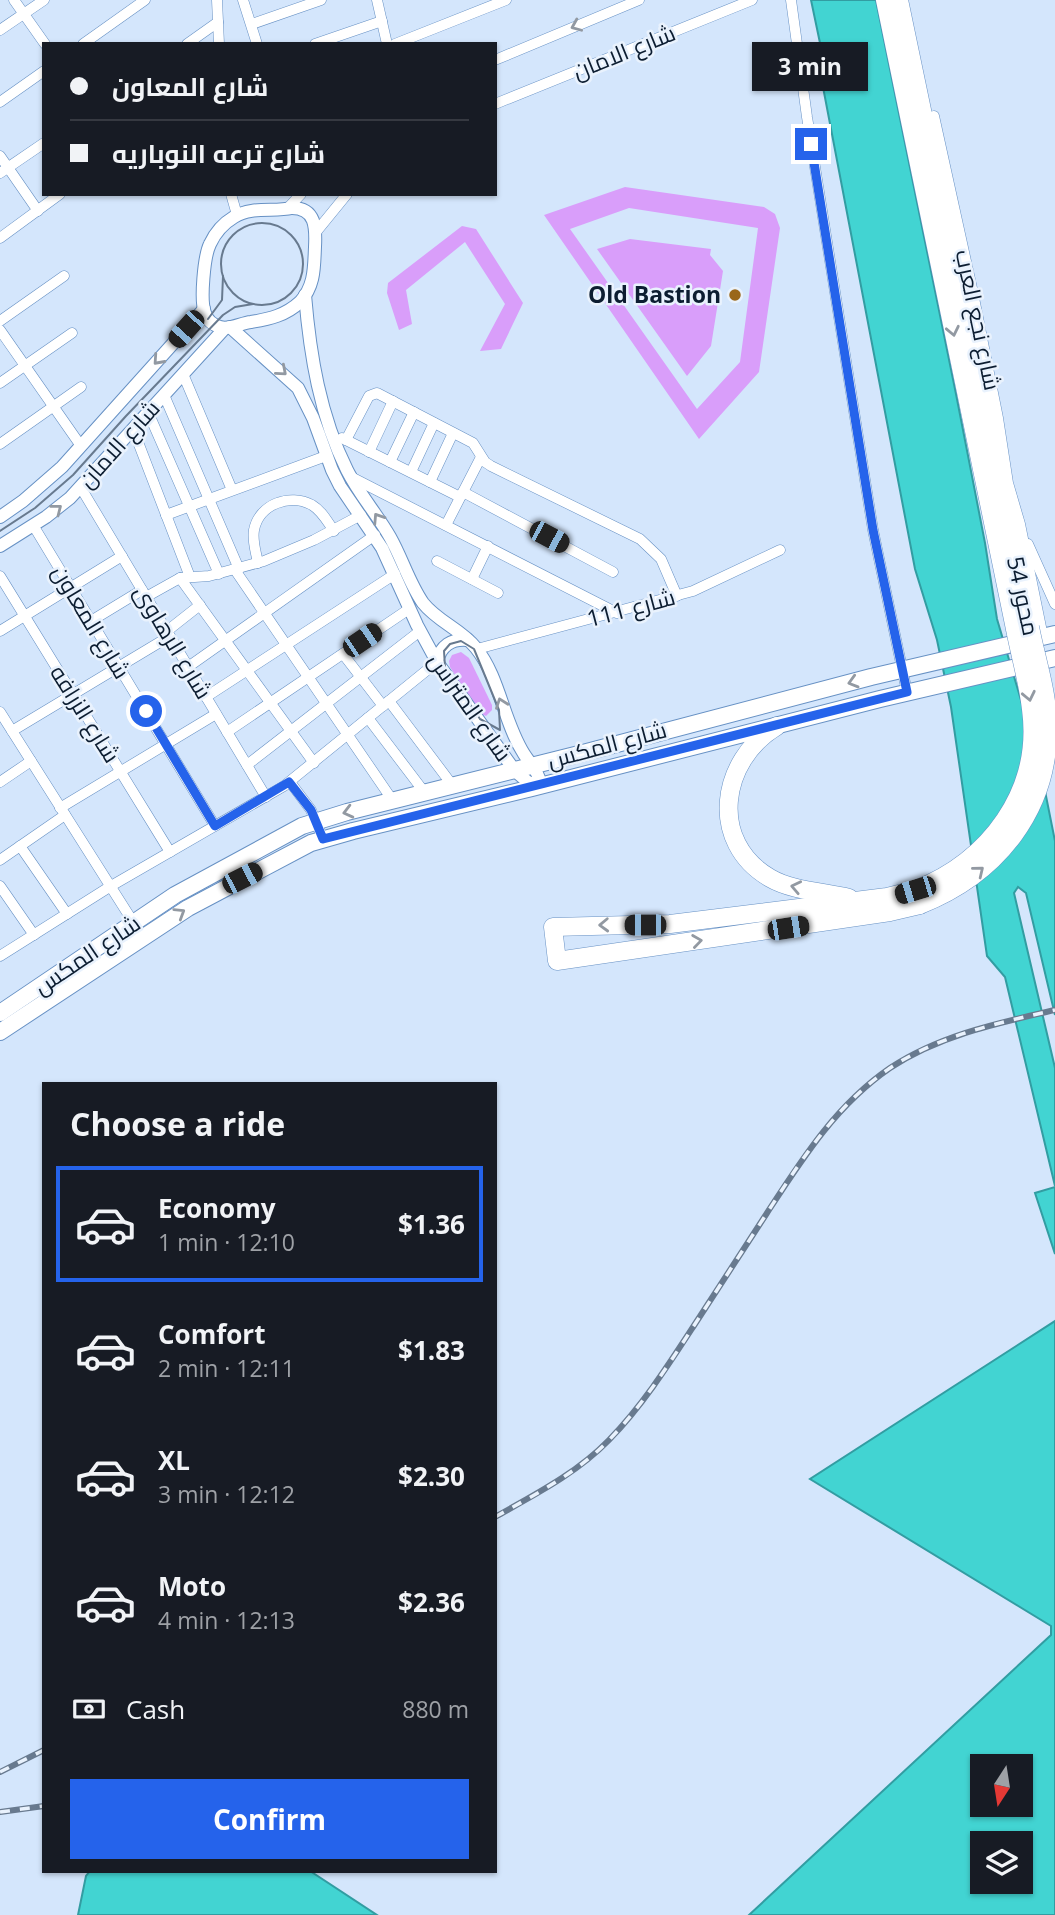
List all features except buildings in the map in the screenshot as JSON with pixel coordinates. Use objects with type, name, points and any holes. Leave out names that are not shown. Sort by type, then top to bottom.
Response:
[{"type":"highway","name":"محور 54","points":[[885,0],[1036,632]]},
{"type":"highway","name":"محور 54","points":[[899,0],[1036,632],[1030,757],[1019,794],[1004,822],[975,855],[918,897],[890,912],[557,961],[553,927],[670,924],[863,900],[918,897]]},
{"type":"highway","points":[[777,726],[751,746],[733,778],[728,803],[736,840],[750,862],[782,884],[863,900]]},
{"type":"main road","name":"شارع المكس","points":[[0,1032],[139,930],[187,888],[290,832],[317,821],[902,669],[1007,646],[1036,632]]},
{"type":"main road","name":"شارع المكس","points":[[0,1013],[139,930],[298,849],[323,839],[907,692],[1055,658]]},
{"type":"main road","points":[[654,733],[660,755]]},
{"type":"street","points":[[14,0],[44,42]]},
{"type":"street","points":[[0,30],[44,0]]},
{"type":"street","points":[[217,0],[219,42]]},
{"type":"street","points":[[243,0],[256,42]]},
{"type":"street","points":[[377,0],[387,42]]},
{"type":"street","points":[[400,42],[506,0]]},
{"type":"street","name":"شارع الامان","points":[[497,59],[639,0]]},
{"type":"street","name":"شارع الامان","points":[[497,103],[752,0]]},
{"type":"street","points":[[790,0],[873,530],[907,692]]},
{"type":"street","points":[[86,42],[140,1]]},
{"type":"street","points":[[252,24],[316,1]]},
{"type":"street","points":[[321,42],[382,21]]},
{"type":"street","points":[[190,42],[218,22]]},
{"type":"street","points":[[0,102],[42,72]]},
{"type":"street","name":"شارع نجع العرب","points":[[934,116],[973,293],[1008,483],[1020,524],[1055,604]]},
{"type":"street","points":[[4,170],[42,144]]},
{"type":"street","points":[[0,156],[4,170],[38,211]]},
{"type":"street","points":[[0,239],[57,196]]},
{"type":"street","points":[[232,196],[237,215]]},
{"type":"street","points":[[286,209],[299,196]]},
{"type":"street","points":[[316,232],[345,196]]},
{"type":"street","points":[[297,208],[308,212],[315,223],[313,278],[305,295],[294,307],[280,316],[227,327],[213,324],[204,309],[204,270],[207,251],[222,227],[237,215],[253,210],[286,209],[297,208]]},
{"type":"street","points":[[0,321],[64,276]]},
{"type":"street","name":"شارع المتراس","points":[[227,327],[292,381],[303,396],[340,486],[375,535],[437,662],[515,771],[528,782],[541,786],[539,775],[517,742],[487,668],[472,644],[433,614],[420,598],[392,539],[351,477],[332,433],[319,388],[308,335],[305,295]]},
{"type":"street","name":"شارع الامان","points":[[2,512],[43,484],[81,446],[204,309]]},
{"type":"street","name":"شارع الامان","points":[[0,547],[58,508],[80,488],[227,327]]},
{"type":"street","points":[[0,330],[81,446]]},
{"type":"street","points":[[0,383],[72,332]]},
{"type":"street","points":[[183,374],[232,491]]},
{"type":"street","points":[[0,444],[81,387]]},
{"type":"street","points":[[303,396],[319,388]]},
{"type":"street","points":[[346,440],[371,394],[377,393],[477,446],[481,457],[491,466],[640,539],[661,559],[677,596]]},
{"type":"street","points":[[163,395],[237,570],[393,801]]},
{"type":"street","points":[[369,452],[393,401]]},
{"type":"street","points":[[148,412],[219,574]]},
{"type":"street","points":[[390,462],[414,412]]},
{"type":"street","points":[[411,472],[433,423]]},
{"type":"street","points":[[133,429],[166,514],[185,578],[200,605],[314,763]]},
{"type":"street","points":[[332,433],[613,572]]},
{"type":"street","points":[[430,482],[453,433]]},
{"type":"street","points":[[166,514],[326,456]]},
{"type":"street","points":[[446,525],[481,457]]},
{"type":"street","points":[[351,477],[617,613]]},
{"type":"street","name":"شارع الرهاوى","points":[[80,488],[266,797]]},
{"type":"street","points":[[258,563],[253,538],[254,526],[269,507],[279,502],[291,500],[314,506],[334,530]]},
{"type":"street","points":[[91,621],[144,594],[185,578],[219,574],[258,563],[334,530],[361,515]]},
{"type":"street","name":"شارع نجع العرب","points":[[1020,524],[1036,632]]},
{"type":"street","name":"شارع المعاون","points":[[33,525],[215,826]]},
{"type":"street","points":[[188,667],[375,535]]},
{"type":"street","points":[[471,579],[488,546]]},
{"type":"street","name":"شارع 111","points":[[472,644],[617,613],[677,596],[715,582],[780,550]]},
{"type":"street","points":[[0,631],[122,556]]},
{"type":"street","points":[[437,561],[498,593]]},
{"type":"street","points":[[206,697],[395,574]]},
{"type":"street","name":"شارع الزرافه","points":[[0,576],[170,852]]},
{"type":"street","points":[[12,731],[119,667],[168,634],[200,605]]},
{"type":"street","points":[[227,732],[409,609]]},
{"type":"street","points":[[247,765],[420,631]]},
{"type":"street","points":[[0,956],[111,886],[289,782],[437,662],[441,650],[447,644],[460,639],[472,644]]},
{"type":"street","points":[[343,654],[453,786]]},
{"type":"street","points":[[0,712],[139,930]]},
{"type":"street","points":[[0,860],[120,772],[216,714]]},
{"type":"street","points":[[368,718],[425,793]]},
{"type":"street","points":[[0,782],[31,761]]},
{"type":"street","points":[[289,782],[317,821],[323,839]]},
{"type":"street","points":[[20,846],[67,914]]},
{"type":"street","points":[[0,886],[34,935]]},
{"type":"shaded area","points":[[811,0],[876,0],[956,394],[997,619],[1039,761],[1055,841],[1055,1015],[1026,893],[1018,887],[1014,893],[1055,1068],[1055,1186],[1005,977],[987,956],[951,707],[937,640],[915,569],[823,87],[820,43]]},
{"type":"shaded area","points":[[625,187],[764,207],[775,214],[780,228],[759,372],[699,439],[544,215]],"holes":[[[629,208],[758,228],[740,362],[697,409],[570,229]]]},
{"type":"shaded area","points":[[462,226],[476,229],[523,303],[501,349],[480,351],[505,304],[465,242],[406,290],[412,324],[399,330],[387,293],[388,283]]},
{"type":"shaded area","points":[[630,239],[711,249],[710,255],[723,271],[711,346],[687,376],[597,249]]},
{"type":"shaded area","points":[[461,652],[469,658],[492,705],[492,710],[486,716],[479,713],[450,667],[452,655]]},
{"type":"shaded area","points":[[1055,1187],[1055,1254],[1035,1193]]},
{"type":"shaded area","points":[[1055,1321],[1055,1915],[749,1915],[1051,1635],[1051,1626],[810,1479]]},
{"type":"shaded area","points":[[88,1873],[313,1873],[377,1915],[78,1915]]},
{"type":"tram line","points":[[262,223],[278,226],[291,235],[300,248],[303,264],[300,280],[291,293],[278,302],[262,305],[246,302],[233,293],[224,280],[221,264],[224,248],[233,235],[246,226],[262,223]]},
{"type":"tram line","points":[[208,319],[222,300],[223,276]]},
{"type":"tram line","points":[[0,531],[35,508],[73,475],[223,315],[235,307],[253,304]]},
{"type":"tram line","points":[[461,641],[474,649],[499,710],[500,730],[480,719],[445,667],[444,651],[450,644],[461,641]]},
{"type":"railway","points":[[497,1516],[570,1473],[597,1452],[621,1427],[665,1369],[807,1153],[853,1099],[890,1068],[929,1047],[970,1031],[1055,1010]]},
{"type":"railway","points":[[0,1772],[42,1751]]},
{"type":"railway","points":[[0,1812],[42,1806]]},
{"type":"place","name":"Old Bastion","points":[[735,295]]},
{"type":"route","points":[[146,711],[215,826],[289,782],[311,810],[323,839],[907,692],[873,530],[811,144]]}]
